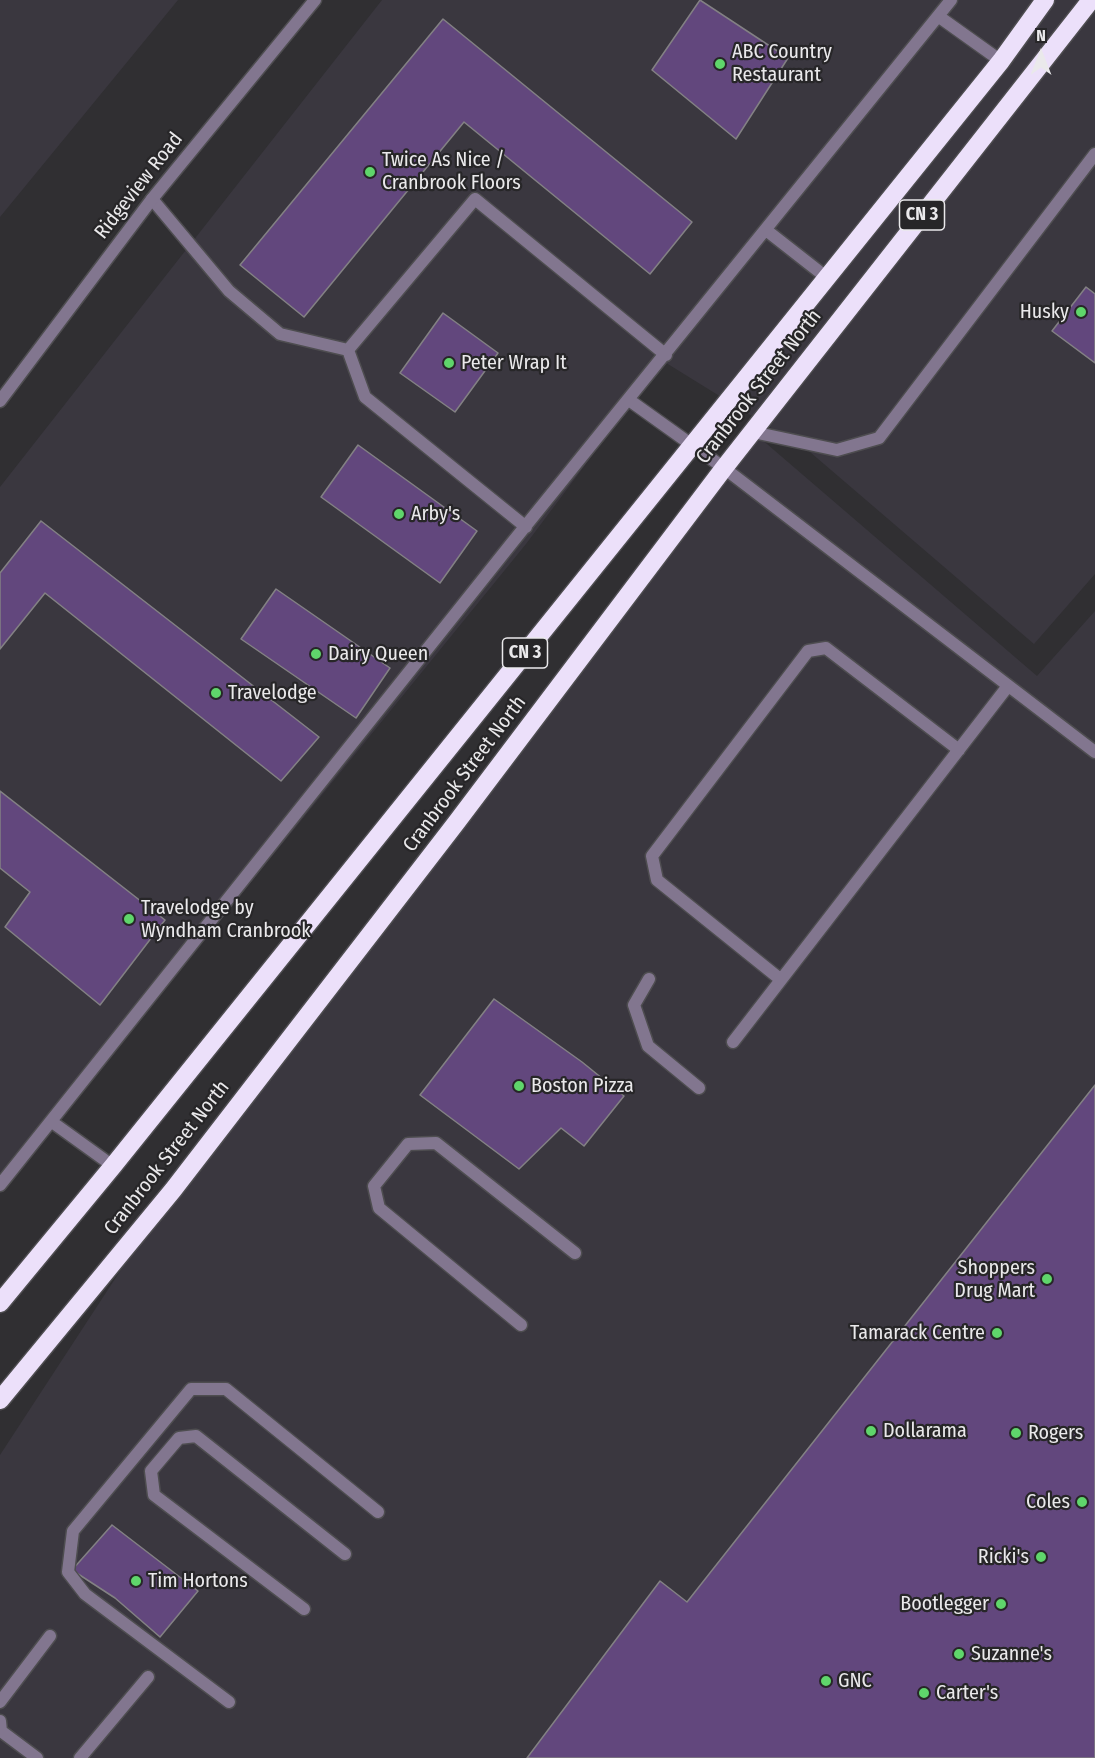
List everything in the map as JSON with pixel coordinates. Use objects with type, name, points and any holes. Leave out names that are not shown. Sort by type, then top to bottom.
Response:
[{"type":"highway","name":"Cranbrook Street North","points":[[0,1303],[113,1166],[1001,61],[1045,0]]},
{"type":"highway","name":"Cranbrook Street North","points":[[0,1400],[173,1190],[456,823],[724,468],[1091,0]]},
{"type":"street","name":"Ridgeview Road","points":[[0,401],[152,199],[315,0]]},
{"type":"street","points":[[0,1185],[951,0]]},
{"type":"street","points":[[938,16],[1001,61]]},
{"type":"street","points":[[753,432],[837,450],[879,438],[1095,154]]},
{"type":"street","points":[[152,199],[229,291],[280,334],[348,350]]},
{"type":"street","points":[[348,350],[475,199],[666,355]]},
{"type":"street","points":[[766,230],[826,277]]},
{"type":"street","points":[[348,350],[365,397],[526,527]]},
{"type":"street","points":[[628,400],[724,468],[1095,752]]},
{"type":"street","points":[[780,980],[657,880],[652,856],[808,651],[826,648],[958,750]]},
{"type":"street","points":[[733,1042],[1008,686]]},
{"type":"street","points":[[649,979],[634,1005],[648,1046],[699,1088]]},
{"type":"street","points":[[52,1122],[113,1166]]},
{"type":"street","points":[[521,1325],[379,1208],[375,1186],[408,1144],[436,1143],[575,1253]]},
{"type":"street","points":[[230,1702],[85,1594],[68,1572],[73,1531],[191,1389],[226,1389],[378,1512]]},
{"type":"street","points":[[304,1609],[154,1495],[151,1471],[179,1438],[196,1436],[345,1554]]},
{"type":"street","points":[[0,1702],[50,1636]]},
{"type":"street","points":[[80,1758],[148,1677]]},
{"type":"street","points":[[0,1721],[1,1731],[36,1758]]},
{"type":"shaded area","points":[[0,0],[178,0],[0,217]]},
{"type":"shaded area","points":[[382,0],[1095,0],[1095,574],[1034,644],[810,452],[663,361],[526,544],[0,1191],[0,487]]},
{"type":"shaded area","points":[[753,432],[1037,676],[1095,611],[1095,1758],[0,1758],[0,1455],[173,1190]]},
{"type":"building","name":"ABC Country Restaurant","points":[[700,0],[788,58],[736,139],[652,70]]},
{"type":"building","name":"Twice As Nice / Cranbrook Floors","points":[[443,19],[692,222],[650,274],[464,122],[304,317],[240,265]]},
{"type":"building","name":"Husky","points":[[1086,287],[1095,294],[1095,363],[1052,331]]},
{"type":"building","name":"Peter Wrap It","points":[[443,313],[498,353],[455,412],[400,373]]},
{"type":"building","name":"Arby's","points":[[358,445],[477,531],[440,583],[321,497]]},
{"type":"building","name":"Travelodge","points":[[41,521],[319,737],[281,781],[45,593],[0,649],[0,573]]},
{"type":"building","name":"Dairy Queen","points":[[276,589],[390,668],[356,718],[241,639]]},
{"type":"building","points":[[0,791],[165,920],[100,1005],[5,927],[30,892],[0,868]]},
{"type":"building","name":"Boston Pizza","points":[[494,999],[582,1062],[624,1096],[584,1146],[561,1128],[519,1169],[420,1095]]},
{"type":"building","name":"Tamarack Centre","points":[[1095,1085],[1095,1758],[527,1758],[660,1581],[687,1602]]},
{"type":"building","name":"Tim Hortons","points":[[112,1525],[198,1591],[160,1637],[115,1598],[72,1570]]},
{"type":"place","name":"ABC Country Restaurant","points":[[720,64]]},
{"type":"place","name":"Twice As Nice / Cranbrook Floors","points":[[370,172]]},
{"type":"place","name":"Husky","points":[[1081,312]]},
{"type":"place","name":"Peter Wrap It","points":[[449,363]]},
{"type":"place","name":"Arby's","points":[[399,514]]},
{"type":"place","name":"Dairy Queen","points":[[316,654]]},
{"type":"place","name":"Travelodge","points":[[216,693]]},
{"type":"place","name":"Travelodge by Wyndham Cranbrook","points":[[129,919]]},
{"type":"place","name":"Boston Pizza","points":[[519,1086]]},
{"type":"place","name":"Shoppers Drug Mart","points":[[1047,1279]]},
{"type":"place","name":"Tamarack Centre","points":[[997,1333]]},
{"type":"place","name":"Dollarama","points":[[871,1431]]},
{"type":"place","name":"Rogers","points":[[1016,1433]]},
{"type":"place","name":"Coles","points":[[1082,1502]]},
{"type":"place","name":"Ricki's","points":[[1041,1557]]},
{"type":"place","name":"Tim Hortons","points":[[136,1581]]},
{"type":"place","name":"Bootlegger","points":[[1001,1604]]},
{"type":"place","name":"Suzanne's","points":[[959,1654]]},
{"type":"place","name":"GNC","points":[[826,1681]]},
{"type":"place","name":"Carter's","points":[[924,1693]]}]
